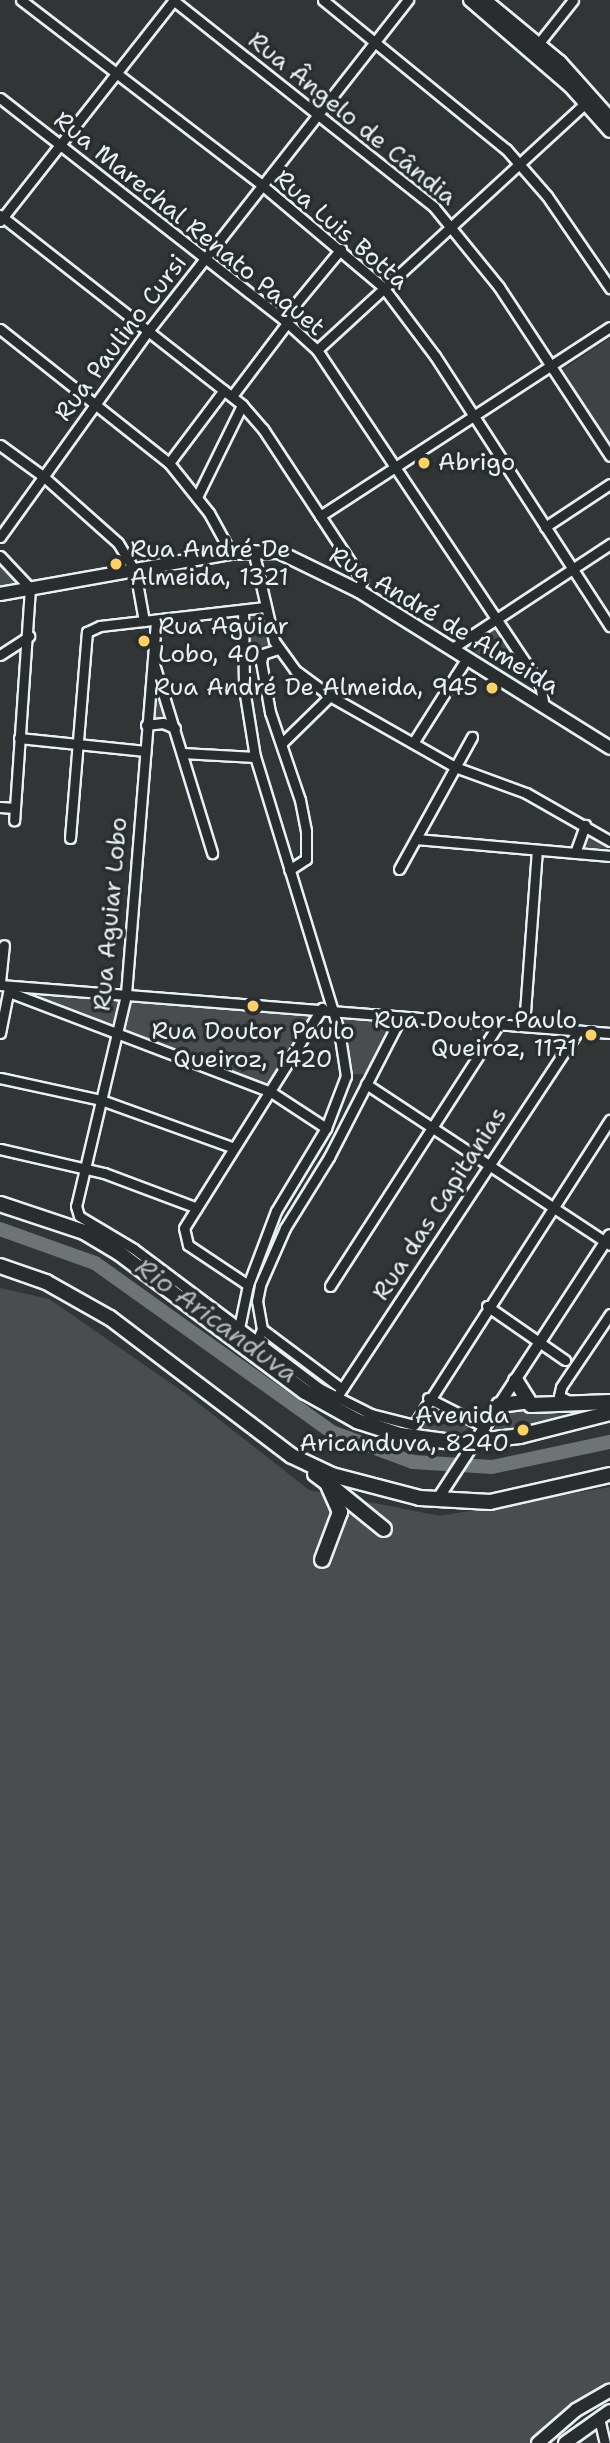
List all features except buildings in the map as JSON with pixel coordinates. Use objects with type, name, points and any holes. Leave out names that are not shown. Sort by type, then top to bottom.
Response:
[{"type":"highway","points":[[0,1204],[72,1227],[119,1253],[333,1410],[400,1435],[476,1442],[610,1413]]},
{"type":"highway","points":[[0,1266],[46,1282],[110,1318],[384,1529]]},
{"type":"highway","points":[[516,1381],[525,1402]]},
{"type":"highway","points":[[499,1405],[525,1402],[546,1407],[610,1402]]},
{"type":"highway","points":[[292,1456],[362,1485],[490,1502],[610,1475]]},
{"type":"highway","points":[[322,1560],[340,1512],[327,1483]]},
{"type":"main road","points":[[470,0],[536,48]]},
{"type":"main road","points":[[485,0],[610,118]]},
{"type":"main road","points":[[589,99],[610,131]]},
{"type":"main road","name":"Rua André de Almeida","points":[[0,594],[253,550],[296,558],[359,591],[610,748]]},
{"type":"main road","points":[[538,2443],[576,2410],[610,2390]]},
{"type":"main road","points":[[565,2443],[604,2414]]},
{"type":"street","name":"Rua Luis Botta","points":[[21,0],[263,186],[383,287],[423,339],[610,626]]},
{"type":"street","points":[[174,0],[61,146],[1,218],[149,330],[242,405],[362,580],[359,591]]},
{"type":"street","name":"Rua Ângelo de Cândia","points":[[174,0],[408,184],[451,225],[499,286],[610,456]]},
{"type":"street","points":[[323,0],[459,107],[519,163],[610,288]]},
{"type":"street","name":"Rua Paulino Cursi","points":[[0,537],[93,404],[149,330],[408,0]]},
{"type":"street","points":[[536,48],[573,0]]},
{"type":"street","name":"Rua Marechal Renato Paquet","points":[[0,98],[285,321],[317,350],[540,684],[544,706]]},
{"type":"street","points":[[317,350],[589,99]]},
{"type":"street","points":[[232,396],[341,249]]},
{"type":"street","points":[[320,516],[610,327]]},
{"type":"street","points":[[0,329],[169,463],[197,497],[231,553]]},
{"type":"street","points":[[169,463],[224,390]]},
{"type":"street","points":[[197,497],[242,405]]},
{"type":"street","points":[[0,445],[44,477],[109,533],[135,571],[144,621]]},
{"type":"street","points":[[545,527],[610,484]]},
{"type":"street","points":[[451,649],[610,544]]},
{"type":"street","points":[[253,550],[265,607],[278,649],[295,670],[330,696],[455,766],[526,793],[610,841]]},
{"type":"street","points":[[0,556],[30,588],[29,636],[14,820]]},
{"type":"street","points":[[70,838],[84,637],[93,628],[265,607]]},
{"type":"street","points":[[243,611],[244,688],[255,757],[326,1008],[345,1056],[346,1076],[326,1128],[276,1211],[248,1285],[239,1328],[336,1398],[388,1420],[414,1425],[428,1398],[487,1306],[610,1120]]},
{"type":"street","name":"Rua Aguiar Lobo","points":[[156,621],[125,995],[88,1168],[76,1206],[85,1220],[134,1249],[239,1328]]},
{"type":"street","points":[[0,654],[29,636]]},
{"type":"street","points":[[278,649],[263,654],[261,662],[306,831],[306,859],[289,870]]},
{"type":"street","points":[[413,743],[467,658]]},
{"type":"street","points":[[152,660],[212,853]]},
{"type":"street","points":[[282,743],[330,696]]},
{"type":"street","points":[[146,725],[163,723],[175,728]]},
{"type":"street","points":[[399,870],[472,737]]},
{"type":"street","points":[[19,738],[145,751]]},
{"type":"street","points":[[182,753],[255,757]]},
{"type":"street","points":[[0,807],[15,808]]},
{"type":"street","points":[[576,853],[585,825]]},
{"type":"street","points":[[416,839],[610,856]]},
{"type":"street","points":[[524,1026],[537,850]]},
{"type":"street","points":[[0,1033],[5,986],[4,945]]},
{"type":"street","points":[[5,986],[326,1008],[401,1017],[610,1033]]},
{"type":"street","points":[[5,986],[271,1092],[326,1128]]},
{"type":"street","points":[[248,1285],[188,1245],[184,1228],[233,1148],[326,1008]]},
{"type":"street","points":[[257,1341],[262,1329],[257,1301],[260,1285],[285,1228],[329,1157],[401,1017]]},
{"type":"street","points":[[330,1286],[498,1025]]},
{"type":"street","name":"Rua das Capitanias","points":[[336,1398],[577,1031]]},
{"type":"street","points":[[0,1078],[101,1100],[233,1148]]},
{"type":"street","points":[[366,1084],[609,1241],[539,1343],[441,1495]]},
{"type":"street","points":[[0,1149],[88,1168],[197,1208]]},
{"type":"street","points":[[487,1306],[565,1360]]},
{"type":"street","points":[[579,1405],[561,1399],[559,1392],[610,1314]]},
{"type":"street","points":[[262,1329],[341,1388]]},
{"type":"street","points":[[428,1398],[485,1427]]},
{"type":"street","points":[[604,2414],[605,2443]]},
{"type":"shaded area","points":[[610,338],[610,444],[562,370]]},
{"type":"shaded area","points":[[0,559],[26,584],[0,592]]},
{"type":"shaded area","points":[[266,613],[272,642],[262,650],[251,649],[250,614]]},
{"type":"shaded area","points":[[497,625],[511,647],[531,683],[465,646]]},
{"type":"shaded area","points":[[154,674],[170,722],[151,723]]},
{"type":"shaded area","points":[[589,830],[610,844],[610,848],[580,850]]},
{"type":"shaded area","points":[[21,990],[319,1012],[271,1086]]},
{"type":"shaded area","points":[[340,1015],[397,1020],[367,1074],[353,1074]]},
{"type":"shaded area","points":[[0,1288],[49,1299],[188,1395],[309,1490],[440,1516],[610,1487],[610,2384],[530,2443],[0,2443]]},
{"type":"shaded area","points":[[266,1337],[330,1383],[337,1391],[325,1387],[265,1342]]},
{"type":"shaded area","points":[[512,1408],[568,1415],[524,1430],[493,1432],[501,1416]]},
{"type":"shaded area","points":[[428,1410],[470,1427],[458,1436],[416,1431]]},
{"type":"waterway","name":"Rio Aricanduva","points":[[0,1229],[95,1263],[332,1432],[413,1462],[492,1467],[610,1442]]},
{"type":"place","name":"Abrigo","points":[[424,463]]},
{"type":"place","name":"Rua André De Almeida, 1321","points":[[116,564]]},
{"type":"place","name":"Rua Aguiar Lobo, 40","points":[[144,641]]},
{"type":"place","name":"Rua André De Almeida, 945","points":[[492,688]]},
{"type":"place","name":"Rua Doutor Paulo Queiroz, 1420","points":[[253,1006]]},
{"type":"place","name":"Rua Doutor Paulo Queiroz, 1171","points":[[591,1035]]},
{"type":"place","name":"Avenida Aricanduva, 8240","points":[[523,1430]]}]
